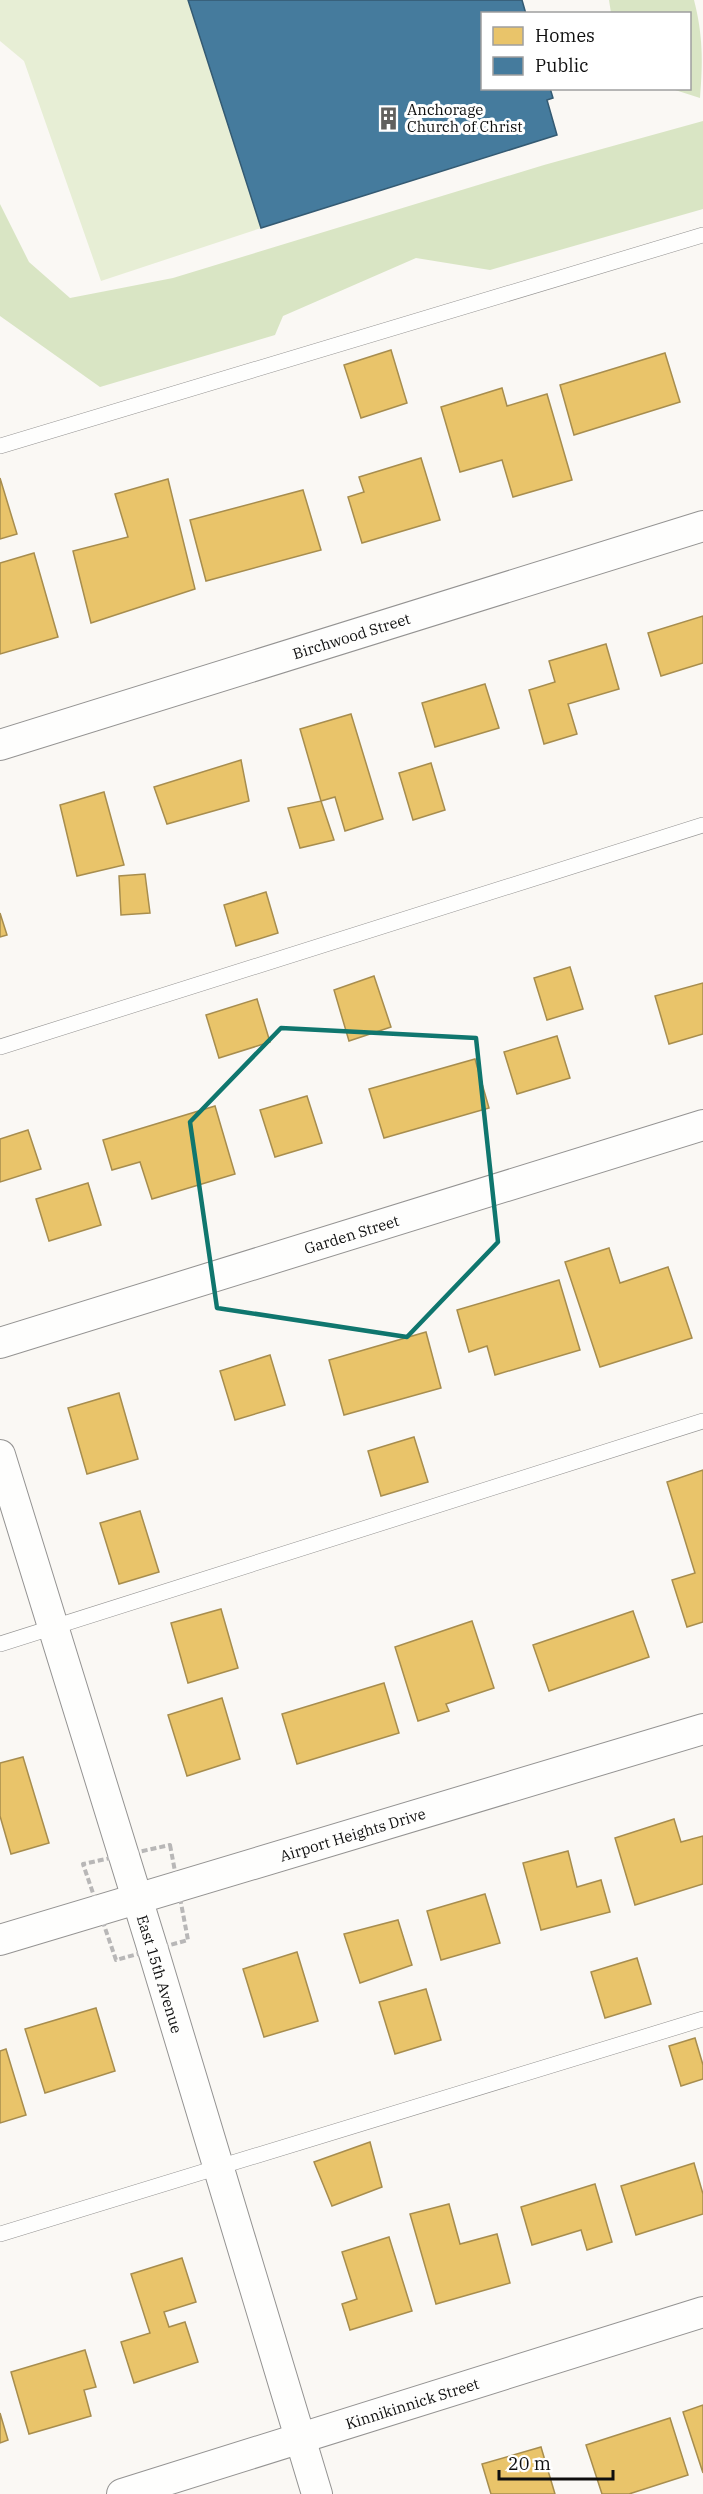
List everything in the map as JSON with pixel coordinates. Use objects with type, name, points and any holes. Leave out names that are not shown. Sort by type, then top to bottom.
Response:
[{"type":"street","name":"Birchwood Street","points":[[0,745],[703,526]]},
{"type":"street","name":"Garden Street","points":[[0,1343],[703,1125]]},
{"type":"street","name":"East 15th Avenue","points":[[0,1455],[138,1898],[317,2494]]},
{"type":"street","name":"Airport Heights Drive","points":[[0,1940],[703,1730]]},
{"type":"street","name":"Kinnikinnick Street","points":[[122,2494],[703,2312]]},
{"type":"lane","points":[[0,446],[703,235]]},
{"type":"lane","points":[[0,1047],[703,825]]},
{"type":"lane","points":[[0,1644],[703,1421]]},
{"type":"lane","points":[[0,2234],[219,2169],[703,2019]]},
{"type":"highlighted area","points":[[281,1028],[476,1038],[498,1242],[407,1337],[217,1308],[190,1122]]},
{"type":"green space","points":[[0,0],[188,0],[261,228],[101,281],[24,61],[0,41]]},
{"type":"green space","points":[[609,0],[694,0],[702,49],[700,98],[675,90],[691,90],[691,12],[611,12]]},
{"type":"green space","points":[[703,121],[703,209],[490,270],[416,258],[283,316],[275,335],[100,387],[0,316],[0,204],[29,262],[70,298],[173,278],[544,165]]},
{"type":"building: Homes","points":[[391,350],[407,403],[361,418],[344,365]]},
{"type":"building: Homes","points":[[665,353],[680,402],[574,435],[560,385]]},
{"type":"building: Homes","points":[[502,388],[507,406],[547,394],[572,480],[513,497],[502,460],[460,472],[441,407]]},
{"type":"building: Homes","points":[[421,458],[440,520],[362,543],[348,497],[364,492],[359,477]]},
{"type":"building: Homes","points":[[0,478],[17,534],[0,539]]},
{"type":"building: Homes","points":[[168,479],[195,589],[91,623],[73,551],[128,537],[115,494]]},
{"type":"building: Homes","points":[[303,490],[321,550],[206,581],[190,520]]},
{"type":"building: Homes","points":[[34,553],[58,637],[0,654],[0,563]]},
{"type":"building: Homes","points":[[703,616],[703,663],[661,676],[648,633]]},
{"type":"building: Homes","points":[[606,644],[619,689],[568,704],[577,734],[544,744],[529,690],[555,682],[549,661]]},
{"type":"building: Homes","points":[[485,684],[499,728],[435,747],[422,703]]},
{"type":"building: Homes","points":[[351,714],[383,819],[345,831],[335,797],[321,801],[300,729]]},
{"type":"building: Homes","points":[[241,760],[249,801],[167,824],[154,787]]},
{"type":"building: Homes","points":[[431,763],[445,810],[413,820],[399,773]]},
{"type":"building: Homes","points":[[104,792],[124,865],[77,876],[60,805]]},
{"type":"building: Homes","points":[[321,801],[334,840],[300,848],[288,808]]},
{"type":"building: Homes","points":[[145,874],[150,913],[121,915],[119,876]]},
{"type":"building: Homes","points":[[266,892],[278,933],[236,946],[224,905]]},
{"type":"building: Homes","points":[[0,913],[7,935],[0,937]]},
{"type":"building: Homes","points":[[570,967],[583,1009],[547,1020],[534,978]]},
{"type":"building: Homes","points":[[374,976],[391,1027],[349,1041],[334,990]]},
{"type":"building: Homes","points":[[703,983],[703,1034],[669,1044],[655,996]]},
{"type":"building: Homes","points":[[257,999],[270,1042],[219,1058],[206,1015]]},
{"type":"building: Homes","points":[[557,1036],[570,1078],[517,1094],[504,1052]]},
{"type":"building: Homes","points":[[475,1059],[489,1108],[384,1138],[369,1089]]},
{"type":"building: Homes","points":[[307,1096],[322,1143],[275,1157],[260,1110]]},
{"type":"building: Homes","points":[[215,1106],[235,1174],[152,1199],[140,1162],[112,1170],[103,1140]]},
{"type":"building: Homes","points":[[28,1130],[41,1169],[0,1182],[0,1139]]},
{"type":"building: Homes","points":[[88,1183],[101,1225],[49,1241],[36,1199]]},
{"type":"building: Homes","points":[[609,1248],[620,1283],[668,1267],[692,1338],[600,1367],[565,1262]]},
{"type":"building: Homes","points":[[559,1280],[580,1350],[495,1375],[487,1346],[469,1352],[457,1310]]},
{"type":"building: Homes","points":[[426,1332],[441,1388],[344,1415],[329,1360]]},
{"type":"building: Homes","points":[[270,1355],[285,1405],[235,1420],[220,1371]]},
{"type":"building: Homes","points":[[119,1393],[138,1459],[87,1474],[68,1408]]},
{"type":"building: Homes","points":[[414,1437],[428,1482],[381,1496],[368,1451]]},
{"type":"building: Homes","points":[[703,1470],[703,1622],[687,1627],[672,1580],[695,1573],[667,1482]]},
{"type":"building: Homes","points":[[140,1511],[159,1572],[119,1584],[100,1523]]},
{"type":"building: Homes","points":[[221,1609],[238,1668],[188,1683],[171,1623]]},
{"type":"building: Homes","points":[[633,1611],[649,1657],[549,1691],[533,1645]]},
{"type":"building: Homes","points":[[472,1621],[494,1688],[446,1704],[449,1711],[418,1721],[395,1647]]},
{"type":"building: Homes","points":[[384,1683],[399,1733],[297,1764],[282,1714]]},
{"type":"building: Homes","points":[[222,1698],[240,1759],[187,1776],[168,1715]]},
{"type":"building: Homes","points":[[23,1757],[49,1843],[11,1854],[0,1816],[0,1763]]},
{"type":"building: Homes","points":[[674,1819],[681,1842],[703,1836],[703,1884],[635,1905],[615,1838]]},
{"type":"building: Homes","points":[[568,1851],[577,1887],[601,1880],[610,1912],[541,1930],[523,1863]]},
{"type":"building: Homes","points":[[485,1894],[500,1943],[441,1960],[427,1911]]},
{"type":"building: Homes","points":[[398,1920],[412,1965],[360,1983],[344,1934]]},
{"type":"building: Homes","points":[[297,1952],[318,2021],[264,2037],[243,1969]]},
{"type":"building: Homes","points":[[637,1958],[651,2004],[605,2018],[591,1972]]},
{"type":"building: Homes","points":[[426,1989],[441,2040],[395,2054],[379,2002]]},
{"type":"building: Homes","points":[[96,2008],[115,2071],[45,2093],[25,2029]]},
{"type":"building: Homes","points":[[695,2038],[703,2065],[703,2079],[681,2086],[669,2046]]},
{"type":"building: Homes","points":[[6,2049],[26,2115],[0,2123],[0,2051]]},
{"type":"building: Homes","points":[[370,2142],[382,2187],[332,2206],[314,2162]]},
{"type":"building: Homes","points":[[694,2163],[703,2194],[703,2214],[636,2235],[621,2186]]},
{"type":"building: Homes","points":[[595,2184],[612,2242],[587,2250],[581,2230],[532,2245],[521,2207]]},
{"type":"building: Homes","points":[[449,2204],[460,2244],[497,2234],[510,2283],[436,2304],[410,2214]]},
{"type":"building: Homes","points":[[389,2237],[412,2311],[350,2330],[342,2304],[357,2299],[342,2252]]},
{"type":"building: Homes","points":[[182,2258],[196,2302],[164,2312],[169,2327],[185,2322],[198,2362],[134,2383],[121,2342],[150,2333],[131,2274]]},
{"type":"building: Homes","points":[[85,2350],[96,2387],[84,2390],[91,2416],[29,2434],[11,2372]]},
{"type":"building: Homes","points":[[703,2405],[703,2473],[683,2412]]},
{"type":"building: Homes","points":[[0,2413],[8,2440],[0,2443]]},
{"type":"building: Homes","points":[[670,2418],[688,2475],[629,2494],[602,2494],[586,2445]]},
{"type":"building: Homes","points":[[541,2447],[555,2494],[491,2494],[482,2464]]},
{"type":"building: Public","name":"Anchorage Church of Christ","points":[[188,0],[522,0],[525,12],[481,12],[481,90],[551,90],[553,98],[547,100],[557,135],[261,228]]},
{"type":"place","name":"Anchorage Church of Christ","points":[[389,118]]}]
